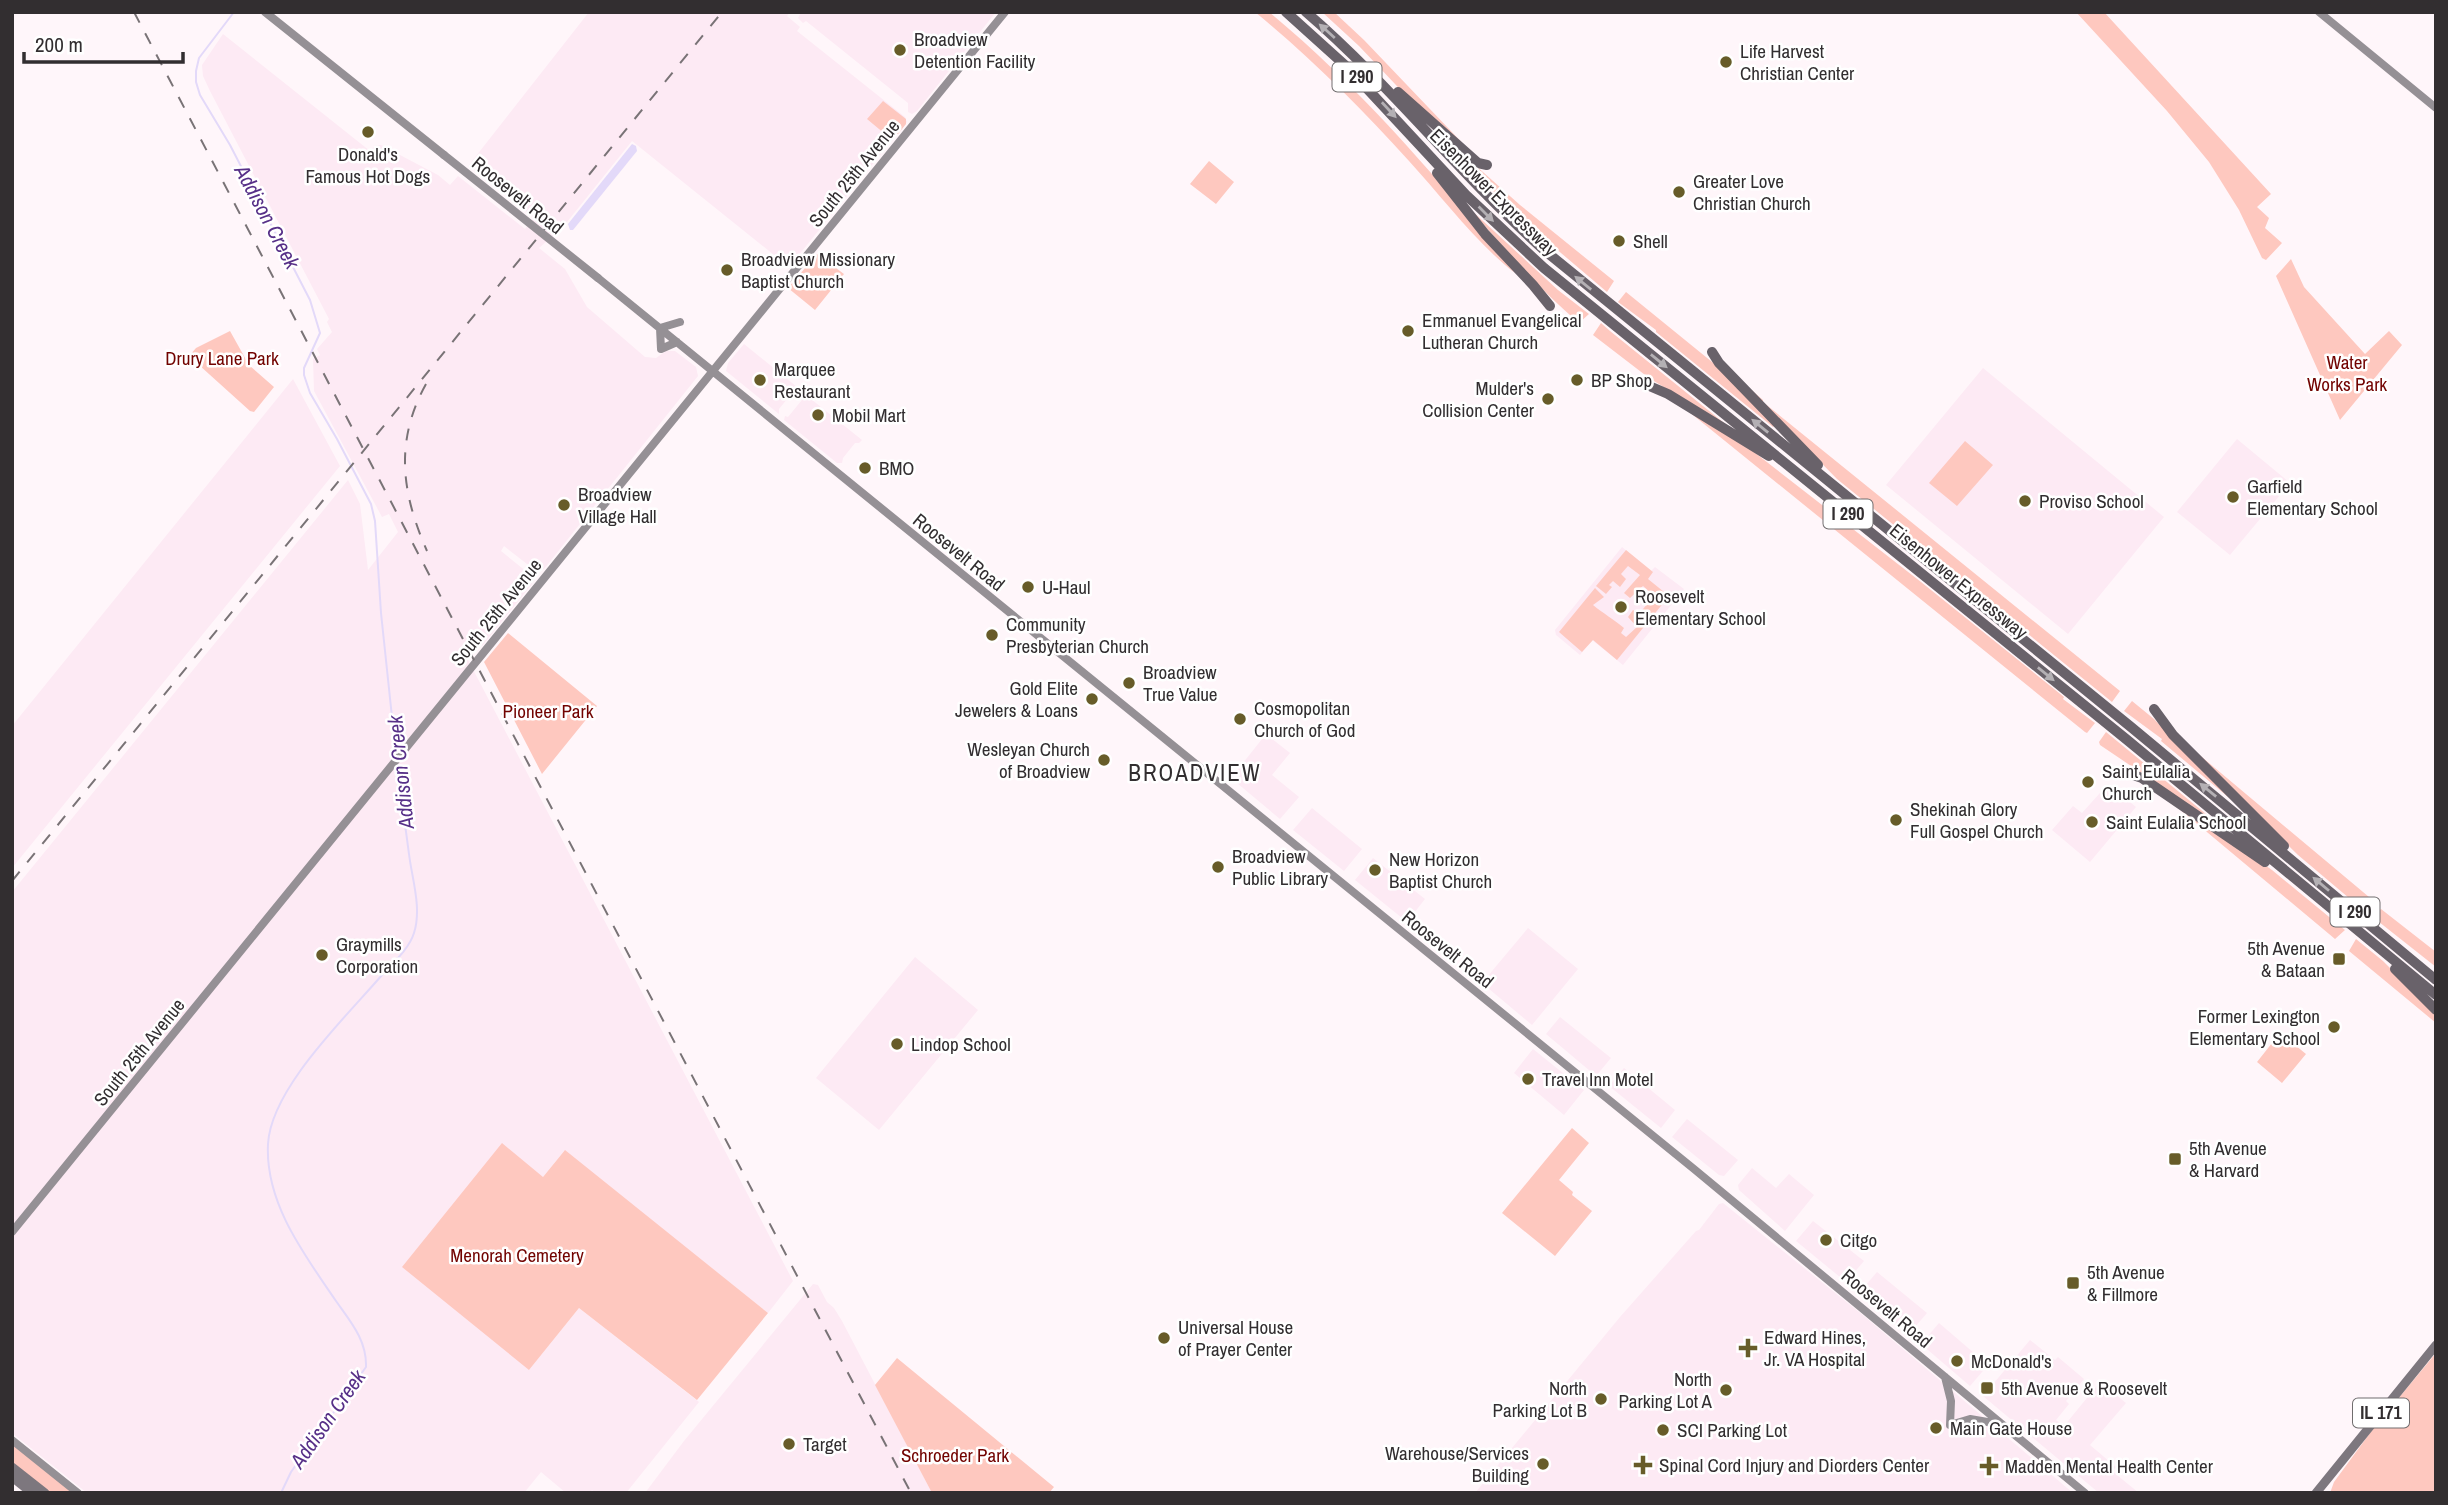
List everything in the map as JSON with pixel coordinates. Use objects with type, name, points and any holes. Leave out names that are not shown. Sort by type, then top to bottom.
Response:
[{"type":"highway","name":"Eisenhower Expressway","points":[[1286,12],[1347,68],[1489,218],[1544,268],[2126,738],[2436,996]]},
{"type":"highway","name":"Eisenhower Expressway","points":[[1306,12],[1382,84],[1486,197],[1544,250],[2436,980]]},
{"type":"highway","points":[[1382,84],[1399,93],[1478,163],[1487,166]]},
{"type":"highway","points":[[1422,147],[1428,162],[1474,222],[1550,306]]},
{"type":"highway","points":[[1712,352],[1719,363],[1818,465],[1832,484]]},
{"type":"highway","points":[[1647,385],[1668,394],[1765,454],[1783,461]]},
{"type":"highway","points":[[2154,709],[2173,735],[2283,844],[2298,865]]},
{"type":"highway","points":[[2127,773],[2142,778],[2265,862],[2284,870]]},
{"type":"highway","points":[[2386,954],[2395,969],[2436,1010]]},
{"type":"highway","points":[[2411,959],[2436,971]]},
{"type":"main road","name":"Roosevelt Road","points":[[265,12],[712,370],[1693,1167],[2085,1493]]},
{"type":"main road","name":"South 25th Avenue","points":[[12,1232],[1005,12]]},
{"type":"main road","points":[[2319,12],[2436,108]]},
{"type":"main road","points":[[680,322],[677,342],[661,349],[660,328],[680,322]]},
{"type":"main road","name":"IL 171","points":[[2316,1493],[2436,1345]]},
{"type":"main road","points":[[1945,1377],[1951,1401],[1950,1424],[1970,1419],[2004,1426]]},
{"type":"main road","points":[[12,1440],[78,1493]]},
{"type":"main road","points":[[12,1466],[45,1493]]},
{"type":"main road","points":[[12,1477],[32,1493]]},
{"type":"shaded area","points":[[589,12],[790,12],[787,16],[800,27],[797,31],[905,117],[907,122],[789,267],[632,141],[563,227],[539,248],[565,269],[587,307],[645,357],[656,358],[666,351],[675,351],[696,367],[698,376],[544,569],[536,571],[504,546],[501,551],[532,576],[532,584],[482,646],[480,643],[467,658],[793,1281],[768,1313],[564,1151],[543,1177],[529,1370],[579,1308],[699,1402],[626,1493],[595,1493],[592,1490],[590,1493],[566,1493],[541,1472],[524,1493],[87,1493],[12,1433],[12,892],[348,480],[360,504],[368,570],[398,532],[389,514],[382,517],[314,391],[313,359],[320,355],[317,349],[332,332],[327,322],[329,319],[210,91],[203,76],[202,65],[223,34],[370,151],[376,145],[381,145],[438,175],[450,185],[458,176],[525,229],[534,218],[469,165]]},
{"type":"shaded area","name":"Broadview Detention Facility","points":[[801,12],[996,12],[912,114],[908,112],[908,103],[806,21],[803,23],[798,18]]},
{"type":"shaded area","points":[[632,144],[637,151],[573,230],[570,230],[568,224]]},
{"type":"shaded area","points":[[744,344],[797,387],[779,409],[779,414],[726,371],[728,363]]},
{"type":"shaded area","name":"Proviso School","points":[[1983,368],[2164,517],[2068,634],[1886,485]]},
{"type":"shaded area","points":[[293,379],[340,466],[12,868],[12,726]]},
{"type":"shaded area","points":[[806,395],[862,440],[855,443],[842,463],[837,463],[784,420]]},
{"type":"shaded area","name":"Garfield Elementary School","points":[[2237,439],[2290,483],[2230,555],[2177,512]]},
{"type":"shaded area","name":"Roosevelt Elementary School","points":[[1622,547],[1651,571],[1655,567],[1684,589],[1623,665],[1592,640],[1580,655],[1556,635],[1555,630]]},
{"type":"shaded area","points":[[1266,734],[1290,753],[1272,775],[1299,797],[1280,819],[1231,778]]},
{"type":"shaded area","name":"Saint Eulalia School","points":[[2108,784],[2136,807],[2090,862],[2052,830],[2073,806],[2082,813]]},
{"type":"shaded area","points":[[1312,808],[1362,849],[1344,871],[1293,830]]},
{"type":"shaded area","points":[[1373,858],[1425,899],[1407,922],[1355,880]]},
{"type":"shaded area","points":[[1528,928],[1578,969],[1532,1025],[1482,983]]},
{"type":"shaded area","name":"Lindop School","points":[[915,957],[978,1010],[879,1130],[816,1078]]},
{"type":"shaded area","points":[[1560,1017],[1611,1058],[1596,1076],[1546,1034]]},
{"type":"shaded area","points":[[1533,1049],[1584,1090],[1564,1115],[1514,1073]]},
{"type":"shaded area","points":[[1624,1068],[1675,1110],[1661,1128],[1609,1086]]},
{"type":"shaded area","points":[[1687,1119],[1738,1160],[1724,1176],[1719,1175],[1672,1137]]},
{"type":"shaded area","points":[[1752,1168],[1776,1188],[1789,1174],[1814,1195],[1785,1231],[1739,1190],[1738,1185]]},
{"type":"shaded area","name":"Edward Hines, Jr. VA Hospital","points":[[1723,1203],[1864,1316],[2073,1493],[1475,1493],[1620,1317],[1719,1204]]},
{"type":"shaded area","points":[[1813,1221],[1864,1261],[1846,1282],[1796,1241]]},
{"type":"shaded area","points":[[1877,1272],[1927,1313],[1909,1334],[1859,1293]]},
{"type":"shaded area","points":[[813,1284],[818,1285],[842,1321],[932,1493],[645,1493],[684,1441]]},
{"type":"shaded area","points":[[1939,1323],[1988,1365],[1970,1386],[1921,1344]]},
{"type":"shaded area","points":[[2030,1340],[2055,1360],[2058,1357],[2084,1379],[2066,1401],[2069,1404],[2056,1420],[2064,1426],[2100,1382],[2126,1403],[2090,1445],[2116,1467],[2112,1471],[2139,1493],[2099,1493],[1983,1396]]},
{"type":"green space","points":[[1255,12],[1269,12],[1368,104],[1458,204],[1515,273],[1474,235],[1354,103]]},
{"type":"green space","points":[[1322,12],[1334,12],[1364,40],[1470,151],[1413,103],[1359,46]]},
{"type":"green space","points":[[2076,12],[2104,12],[2271,194],[2257,207],[2269,218],[2265,228],[2282,243],[2266,260],[2262,258],[2239,210],[2209,162],[2167,111]]},
{"type":"green space","points":[[883,101],[906,119],[906,124],[891,139],[867,119]]},
{"type":"green space","points":[[1429,124],[1520,205],[1614,281],[1607,292],[1515,214]]},
{"type":"green space","points":[[1209,161],[1234,182],[1216,204],[1190,184]]},
{"type":"green space","points":[[1470,209],[1558,290],[1589,314],[1579,323],[1564,310],[1509,254]]},
{"type":"green space","points":[[817,254],[844,274],[815,310],[788,288]]},
{"type":"green space","name":"Water Works Park","points":[[2291,259],[2304,287],[2365,354],[2389,331],[2402,345],[2340,420],[2276,276]]},
{"type":"green space","points":[[1626,292],[1717,366],[1775,425],[1773,427],[1618,302]]},
{"type":"green space","points":[[1601,323],[1729,427],[1649,378],[1593,335]]},
{"type":"green space","name":"Drury Lane Park","points":[[230,331],[249,365],[274,387],[254,412],[189,356],[196,348]]},
{"type":"green space","points":[[1741,381],[1763,402],[2120,691],[2112,702],[1837,479]]},
{"type":"green space","points":[[1683,407],[1736,438],[1921,582],[2095,723],[2085,732]]},
{"type":"green space","points":[[1965,441],[1993,465],[1957,506],[1929,483]]},
{"type":"green space","points":[[1626,550],[1653,572],[1648,579],[1669,596],[1617,660],[1593,640],[1582,652],[1559,632],[1595,588],[1604,597],[1593,605],[1624,628],[1621,633],[1626,637],[1637,627],[1628,617],[1633,610],[1639,614],[1652,598],[1649,595],[1651,593],[1643,586],[1630,598],[1624,593],[1640,575],[1628,566],[1621,574],[1626,579],[1620,587],[1613,581],[1606,594],[1596,586]]},
{"type":"green space","name":"Pioneer Park","points":[[508,633],[597,706],[542,774],[484,662]]},
{"type":"green space","points":[[2132,701],[2154,719],[2234,802],[2161,741],[2162,739],[2124,711]]},
{"type":"green space","points":[[2106,732],[2223,828],[2100,745],[2099,742]]},
{"type":"green space","points":[[2178,737],[2369,897],[2370,900],[2362,909],[2298,855]]},
{"type":"green space","points":[[2153,787],[2272,870],[2345,930],[2335,939]]},
{"type":"green space","points":[[2381,909],[2436,952],[2436,967],[2374,918]]},
{"type":"green space","points":[[2356,939],[2383,961],[2436,1014],[2436,1023],[2349,951]]},
{"type":"green space","points":[[2280,1033],[2306,1054],[2282,1083],[2257,1062]]},
{"type":"green space","points":[[1572,1128],[1589,1143],[1559,1180],[1592,1211],[1555,1256],[1502,1213]]},
{"type":"green space","name":"Menorah Cemetery","points":[[502,1143],[543,1177],[565,1150],[768,1313],[697,1400],[579,1308],[529,1370],[402,1267]]},
{"type":"green space","points":[[2436,1353],[2436,1493],[2330,1493],[2334,1482],[2373,1429]]},
{"type":"green space","name":"Schroeder Park","points":[[897,1358],[1054,1487],[1049,1493],[932,1493],[875,1385]]},
{"type":"green space","points":[[12,1443],[74,1493],[50,1493],[12,1462]]},
{"type":"waterway","name":"Addison Creek","points":[[234,12],[199,58],[196,82],[200,95],[230,145],[310,300],[320,333],[304,368],[304,375],[310,393],[371,504],[375,521],[381,613],[396,755]]},
{"type":"waterway","name":"Addison Creek","points":[[281,1493],[291,1472],[366,1367],[366,1357],[357,1331],[311,1265],[289,1227],[273,1187],[268,1144],[272,1122],[296,1077],[331,1032],[400,956],[414,933],[417,904],[397,765]]},
{"type":"railway","points":[[134,12],[911,1493]]},
{"type":"railway","points":[[12,881],[722,12]]},
{"type":"railway","points":[[426,384],[409,427],[405,468],[412,509],[427,551]]},
{"type":"place","name":"Broadview Detention Facility","points":[[900,50]]},
{"type":"place","name":"Life Harvest Christian Center","points":[[1726,62]]},
{"type":"place","name":"Donald's Famous Hot Dogs","points":[[368,132]]},
{"type":"place","name":"Greater Love Christian Church","points":[[1679,192]]},
{"type":"place","name":"Shell","points":[[1619,241]]},
{"type":"place","name":"Broadview Missionary Baptist Church","points":[[727,270]]},
{"type":"place","name":"Emmanuel Evangelical Lutheran Church","points":[[1408,331]]},
{"type":"place","name":"Marquee Restaurant","points":[[760,380]]},
{"type":"place","name":"BP Shop","points":[[1577,380]]},
{"type":"place","name":"Mulder's Collision Center","points":[[1548,399]]},
{"type":"place","name":"Mobil Mart","points":[[818,415]]},
{"type":"place","name":"BMO","points":[[865,468]]},
{"type":"place","name":"Garfield Elementary School","points":[[2233,497]]},
{"type":"place","name":"Proviso School","points":[[2025,501]]},
{"type":"place","name":"Broadview Village Hall","points":[[564,505]]},
{"type":"place","name":"U-Haul","points":[[1028,587]]},
{"type":"place","name":"Roosevelt Elementary School","points":[[1621,607]]},
{"type":"place","name":"Community Presbyterian Church","points":[[992,635]]},
{"type":"place","name":"Broadview True Value","points":[[1129,683]]},
{"type":"place","name":"Gold Elite Jewelers & Loans","points":[[1092,699]]},
{"type":"place","name":"Cosmopolitan Church of God","points":[[1240,719]]},
{"type":"place","name":"Wesleyan Church of Broadview","points":[[1104,760]]},
{"type":"place","name":"Saint Eulalia Church","points":[[2088,782]]},
{"type":"place","name":"Shekinah Glory Full Gospel Church","points":[[1896,820]]},
{"type":"place","name":"Saint Eulalia School","points":[[2092,822]]},
{"type":"place","name":"Broadview Public Library","points":[[1218,867]]},
{"type":"place","name":"New Horizon Baptist Church","points":[[1375,870]]},
{"type":"place","name":"Graymills Corporation","points":[[322,955]]},
{"type":"place","name":"5th Avenue & Bataan","points":[[2339,959]]},
{"type":"place","name":"Former Lexington Elementary School","points":[[2334,1027]]},
{"type":"place","name":"Lindop School","points":[[897,1044]]},
{"type":"place","name":"Travel Inn Motel","points":[[1528,1079]]},
{"type":"place","name":"5th Avenue & Harvard","points":[[2175,1159]]},
{"type":"place","name":"Citgo","points":[[1826,1240]]},
{"type":"place","name":"5th Avenue & Fillmore","points":[[2073,1283]]},
{"type":"place","name":"Universal House of Prayer Center","points":[[1164,1338]]},
{"type":"place","name":"Edward Hines, Jr. VA Hospital","points":[[1748,1348]]},
{"type":"place","name":"McDonald's","points":[[1957,1361]]},
{"type":"place","name":"5th Avenue & Roosevelt","points":[[1987,1388]]},
{"type":"place","name":"North Parking Lot A","points":[[1726,1390]]},
{"type":"place","name":"North Parking Lot B","points":[[1601,1399]]},
{"type":"place","name":"Main Gate House","points":[[1936,1428]]},
{"type":"place","name":"SCI Parking Lot","points":[[1663,1430]]},
{"type":"place","name":"Target","points":[[789,1444]]},
{"type":"place","name":"Warehouse/Services Building","points":[[1543,1464]]},
{"type":"place","name":"Spinal Cord Injury and Diorders Center","points":[[1643,1465]]},
{"type":"place","name":"Madden Mental Health Center","points":[[1989,1466]]},
{"type":"district","name":"BROADVIEW","points":[[1195,773]]}]
